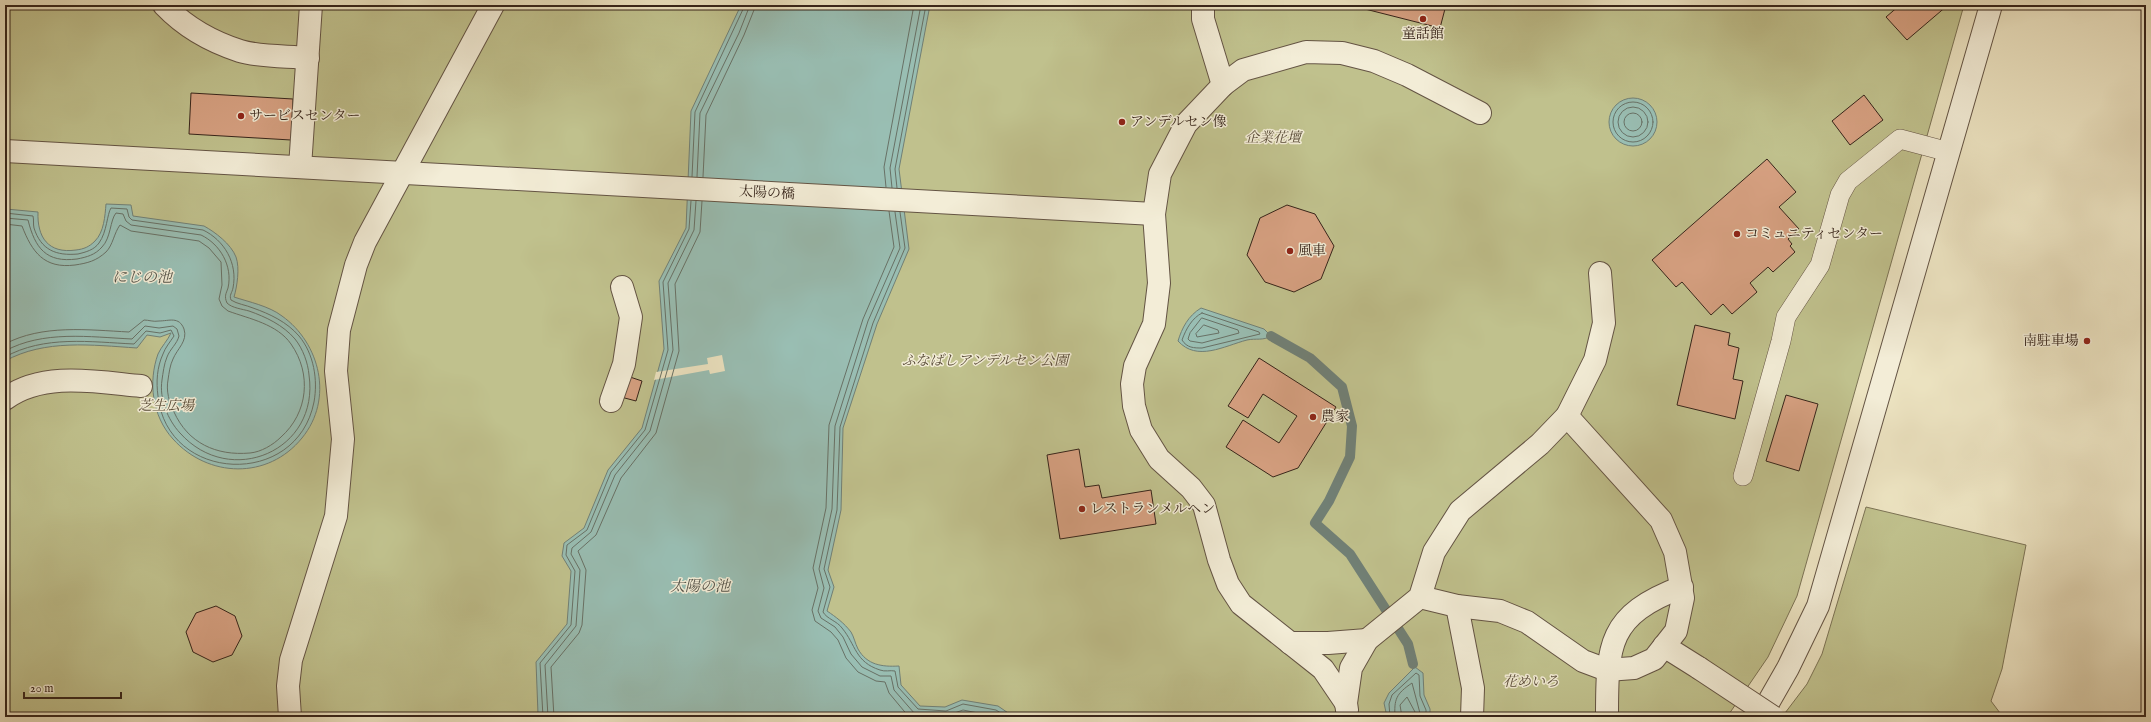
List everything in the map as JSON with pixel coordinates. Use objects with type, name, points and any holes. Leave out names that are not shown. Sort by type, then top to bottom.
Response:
[{"type":"street","points":[[164,5],[174,15],[211,39],[241,51],[308,58]]},
{"type":"street","points":[[300,167],[312,5]]},
{"type":"street","points":[[290,717],[288,686],[291,660],[336,516],[343,439],[336,371],[339,330],[356,265],[365,242],[493,5]]},
{"type":"street","points":[[1203,5],[1203,19],[1223,85]]},
{"type":"street","points":[[1760,717],[1788,668],[1818,606],[1991,5]]},
{"type":"street","points":[[1347,710],[1322,669],[1241,604],[1228,584],[1219,560],[1204,505],[1191,488],[1159,459],[1141,430],[1134,406],[1132,384],[1135,366],[1154,324],[1158,290],[1154,214],[1160,174],[1186,124],[1223,85],[1243,70],[1306,52],[1342,53],[1374,61],[1408,75],[1480,113]]},
{"type":"street","name":"太陽の橋","points":[[5,151],[1154,214]]},
{"type":"street","points":[[1347,710],[1351,668],[1367,640],[1420,597],[1434,552],[1460,511],[1540,444],[1567,416],[1595,360],[1604,323],[1600,273]]},
{"type":"street","points":[[611,401],[624,364],[631,318],[622,287]]},
{"type":"street","points":[[5,399],[17,390],[72,380],[141,386]]},
{"type":"street","points":[[1420,597],[1457,606],[1500,611],[1527,622],[1583,661],[1607,670],[1634,668],[1654,659],[1676,631],[1684,598],[1674,552],[1660,520],[1567,416]]},
{"type":"street","points":[[1607,717],[1607,670],[1611,649],[1623,623],[1640,607],[1659,596],[1682,587]]},
{"type":"street","points":[[1457,606],[1473,688],[1472,717]]},
{"type":"street","points":[[1290,643],[1328,643],[1367,640]]},
{"type":"street","points":[[1664,646],[1773,717]]},
{"type":"lane","points":[[1743,476],[1781,341],[1786,317],[1820,265],[1840,195],[1848,181],[1900,139],[1949,152]]},
{"type":"green space","name":"ふなばしアンデルセン公園","points":[[5,5],[1964,5],[1797,596],[1768,657],[1727,717],[5,717]]},
{"type":"green space","points":[[1866,507],[2026,545],[2002,669],[1991,701],[2003,717],[1782,717],[1807,684],[1822,654]]},
{"type":"water","name":"太陽の池","points":[[741,5],[930,5],[899,169],[909,249],[877,324],[843,428],[841,510],[828,570],[834,587],[827,611],[840,620],[851,632],[858,649],[866,659],[876,664],[899,666],[901,685],[920,706],[945,707],[962,700],[998,706],[1014,717],[539,717],[536,662],[567,624],[571,571],[562,556],[564,543],[584,528],[608,470],[642,428],[664,349],[659,281],[686,228],[691,111]]},
{"type":"water","points":[[1628,98],[1638,98],[1647,102],[1653,108],[1656,113],[1656,131],[1647,142],[1638,146],[1628,146],[1619,142],[1613,136],[1609,127],[1609,117],[1613,108],[1619,102]]},
{"type":"water","name":"にじの池","points":[[106,204],[131,205],[133,216],[204,226],[213,232],[227,243],[236,257],[238,272],[234,297],[259,305],[282,316],[295,327],[306,341],[318,372],[320,389],[318,406],[312,423],[302,438],[288,452],[272,461],[255,467],[238,469],[220,467],[203,461],[187,452],[173,439],[160,420],[156,409],[153,387],[153,376],[158,354],[171,333],[160,337],[147,335],[137,348],[86,345],[52,346],[20,354],[5,361],[6,209],[38,212],[40,229],[46,242],[51,246],[66,251],[84,248],[91,245],[95,241],[102,229]]},
{"type":"water","points":[[1201,308],[1264,329],[1271,336],[1262,339],[1247,340],[1211,351],[1194,351],[1185,347],[1178,341],[1181,331],[1186,323],[1196,311]]},
{"type":"water","points":[[1415,667],[1423,673],[1424,695],[1430,709],[1430,717],[1387,717],[1384,703],[1389,693]]},
{"type":"pier","points":[[722,355],[725,371],[710,374],[709,370],[654,380],[656,372],[708,364],[707,358]]},
{"type":"building","name":"童話館","points":[[1366,5],[1446,5],[1440,28],[1365,9]]},
{"type":"building","points":[[1900,5],[1948,5],[1907,40],[1886,17]]},
{"type":"building","name":"サービスセンター","points":[[191,93],[293,99],[291,140],[189,134]]},
{"type":"building","points":[[1864,95],[1883,120],[1850,145],[1832,121]]},
{"type":"building","name":"コミュニティセンター","points":[[1767,159],[1796,192],[1779,207],[1799,229],[1788,239],[1792,244],[1790,246],[1795,252],[1773,272],[1768,267],[1750,283],[1757,292],[1732,314],[1723,304],[1711,315],[1682,282],[1676,287],[1652,260]]},
{"type":"building","name":"風車","points":[[1287,205],[1315,214],[1334,246],[1321,279],[1294,292],[1265,282],[1247,255],[1260,218]]},
{"type":"building","points":[[1695,325],[1730,333],[1728,345],[1739,348],[1733,379],[1743,381],[1735,419],[1677,405]]},
{"type":"building","name":"農家","points":[[1259,358],[1336,407],[1298,468],[1273,477],[1226,447],[1243,420],[1279,443],[1297,416],[1263,394],[1248,418],[1228,406]]},
{"type":"building","points":[[627,376],[642,381],[636,401],[621,397]]},
{"type":"building","points":[[1786,395],[1818,404],[1799,471],[1766,461]]},
{"type":"building","points":[[1079,449],[1085,487],[1099,485],[1102,498],[1151,490],[1156,524],[1060,539],[1047,455]]},
{"type":"building","points":[[216,606],[235,616],[242,636],[232,655],[213,662],[193,652],[186,632],[196,613]]},
{"type":"waterway","points":[[1271,336],[1310,358],[1342,387],[1352,426],[1350,457],[1329,501],[1315,523],[1350,554],[1408,644],[1413,664]]},
{"type":"place","name":"童話館","points":[[1423,19]]},
{"type":"place","name":"サービスセンター","points":[[241,116]]},
{"type":"place","name":"アンデルセン像","points":[[1122,122]]},
{"type":"place","name":"コミュニティセンター","points":[[1737,234]]},
{"type":"place","name":"風車","points":[[1290,251]]},
{"type":"place","name":"南駐車場","points":[[2087,341]]},
{"type":"place","name":"農家","points":[[1313,417]]},
{"type":"place","name":"レストランメルヘン","points":[[1082,509]]},
{"type":"park label","name":"企業花壇","points":[[1273,138]]},
{"type":"park label","name":"芝生広場","points":[[166,406]]},
{"type":"park label","name":"花めいろ","points":[[1531,682]]}]
